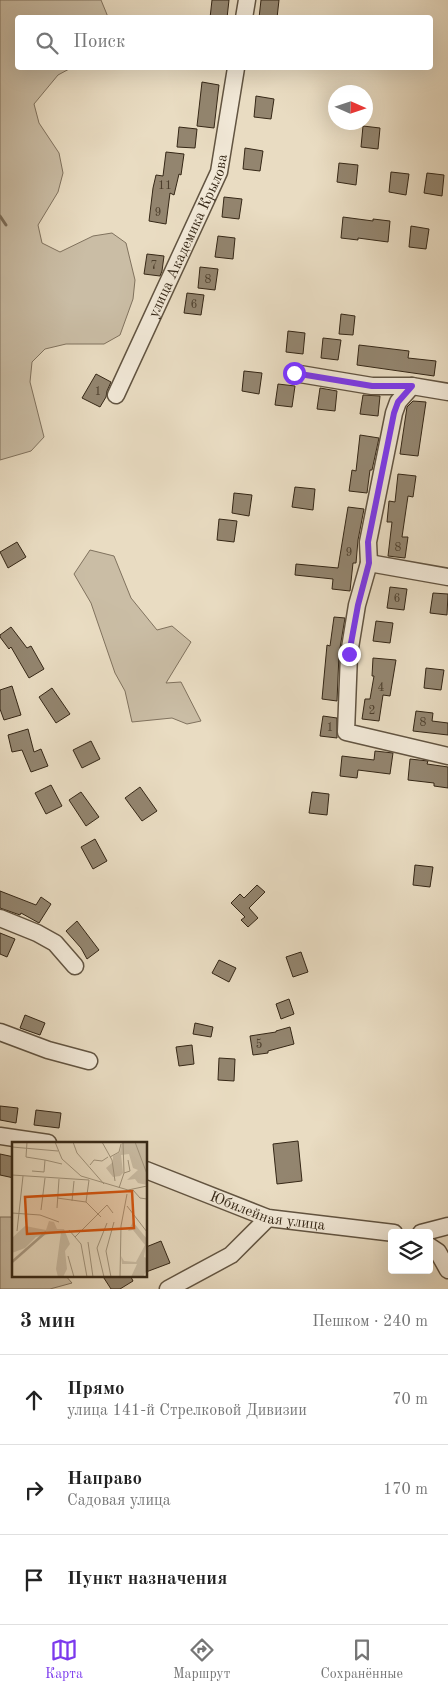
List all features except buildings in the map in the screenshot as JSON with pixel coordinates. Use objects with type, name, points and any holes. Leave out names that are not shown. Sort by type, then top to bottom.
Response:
[{"type":"street","points":[[244,15],[247,0]]},
{"type":"street","name":"улица Академика Крылова","points":[[116,395],[219,172],[236,70]]},
{"type":"street","points":[[294,373],[372,386],[412,386],[448,392]]},
{"type":"street","points":[[412,386],[398,402],[394,413],[368,542],[369,563],[358,605],[349,654],[346,732],[448,756]]},
{"type":"street","points":[[369,563],[448,577]]},
{"type":"street","points":[[0,918],[37,933],[55,943],[75,966]]},
{"type":"street","points":[[0,1032],[48,1050],[88,1060]]},
{"type":"street","points":[[0,1136],[41,1142]]},
{"type":"street","name":"Юбилейная улица","points":[[148,1171],[268,1218],[388,1232]]},
{"type":"street","points":[[168,1289],[231,1254],[268,1218]]},
{"type":"street","points":[[433,1230],[448,1226]]},
{"type":"street","points":[[433,1249],[438,1252],[448,1270]]},
{"type":"shaded area","points":[[0,0],[101,0],[107,15],[15,15],[15,70],[67,70],[58,75],[34,104],[39,123],[59,153],[63,173],[58,192],[38,225],[42,243],[60,252],[93,236],[112,233],[126,243],[135,280],[133,299],[120,335],[104,344],[66,344],[45,349],[32,362],[30,382],[44,437],[31,451],[0,460]]},
{"type":"shaded area","points":[[90,550],[114,556],[131,598],[157,630],[172,626],[191,642],[166,683],[181,682],[201,721],[187,724],[172,718],[132,722],[125,691],[115,673],[91,603],[74,574]]},
{"type":"shaded area","points":[[0,1217],[11,1217],[12,1276],[66,1276],[72,1283],[50,1289],[0,1289]]},
{"type":"waterway","points":[[0,216],[6,225]]},
{"type":"route","points":[[294,373],[372,386],[412,386],[398,402],[394,413],[368,542],[369,563],[358,605],[349,654]]}]
